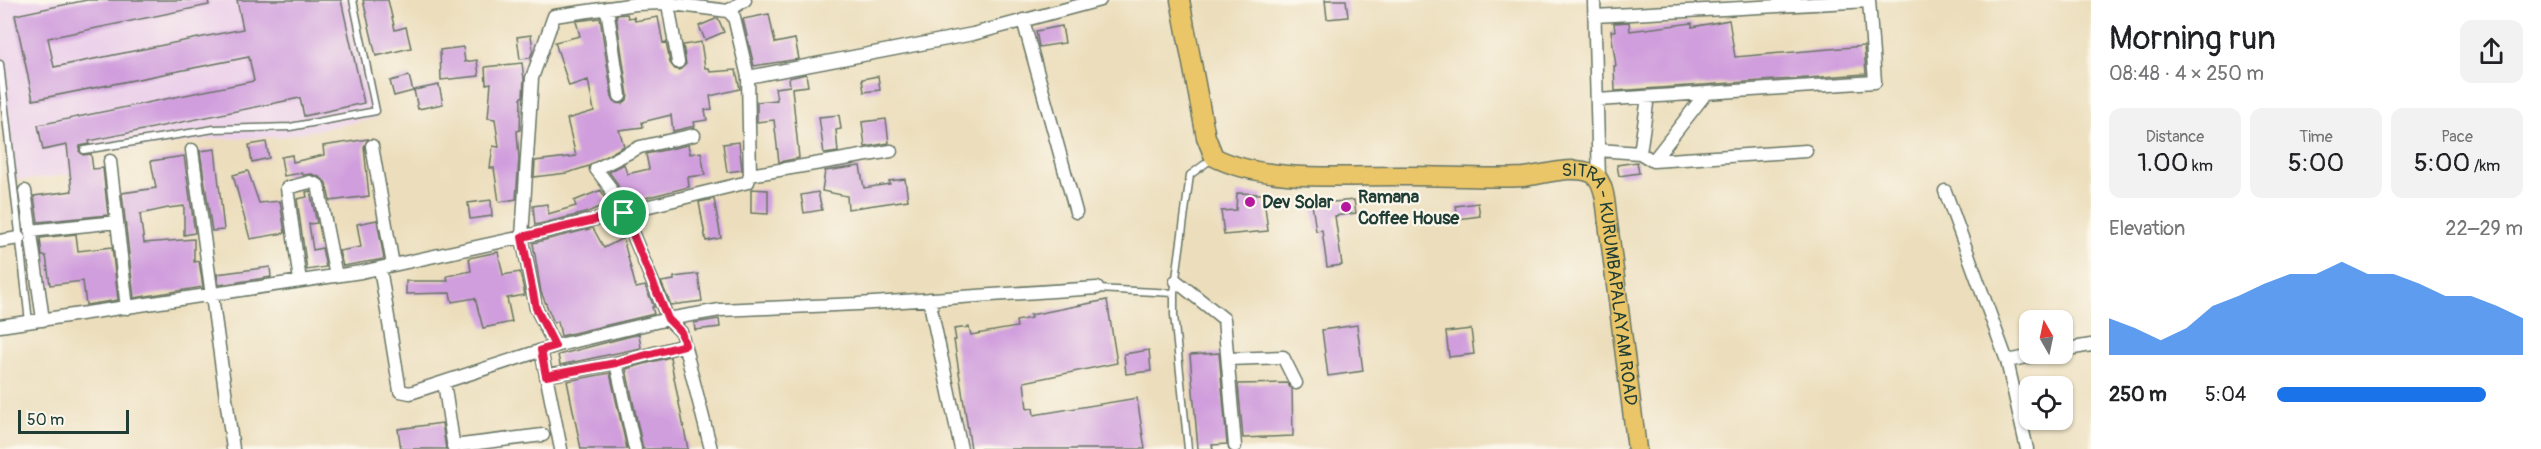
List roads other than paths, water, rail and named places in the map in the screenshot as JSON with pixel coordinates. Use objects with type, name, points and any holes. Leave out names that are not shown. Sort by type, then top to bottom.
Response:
[{"type":"main road","points":[[1180,0],[1206,137],[1214,157]]},
{"type":"main road","name":"SITRA - KURUMBAPALAYAM ROAD","points":[[1214,157],[1242,169],[1288,174],[1522,177],[1574,171],[1592,173],[1599,180],[1608,223],[1637,449]]},
{"type":"street","points":[[728,11],[745,0]]},
{"type":"street","points":[[748,76],[973,33],[1100,0]]},
{"type":"street","points":[[1594,0],[1599,180]]},
{"type":"street","points":[[1595,16],[1869,1],[1875,82],[1597,100]]},
{"type":"street","points":[[0,326],[336,276],[522,237],[748,183],[750,176],[748,76],[734,17],[728,11],[636,2],[607,8],[585,6],[554,16],[532,78],[522,237],[536,308],[555,346]]},
{"type":"street","points":[[668,4],[678,62]]},
{"type":"street","points":[[607,8],[620,96]]},
{"type":"street","points":[[1023,20],[1076,212]]},
{"type":"street","points":[[1653,161],[1706,93]]},
{"type":"street","points":[[1640,153],[1648,97]]},
{"type":"street","points":[[694,135],[640,147],[596,169],[609,186],[668,319],[681,332],[711,449]]},
{"type":"street","points":[[372,146],[400,391],[410,393],[555,346],[668,319],[720,310],[1097,288]]},
{"type":"street","points":[[192,150],[233,449]]},
{"type":"street","points":[[1598,150],[1640,153],[1653,161],[1806,151]]},
{"type":"street","points":[[750,176],[891,151]]},
{"type":"street","points":[[110,160],[127,308]]},
{"type":"street","points":[[300,281],[286,192],[287,188],[309,182],[318,185],[336,276]]},
{"type":"street","points":[[25,191],[43,320]]},
{"type":"street","points":[[1945,191],[2007,361],[2027,449]]},
{"type":"street","points":[[30,231],[117,222]]},
{"type":"street","points":[[0,241],[19,238]]},
{"type":"street","points":[[1175,287],[1224,320],[1235,446]]},
{"type":"street","points":[[929,299],[961,449]]},
{"type":"street","points":[[546,376],[616,363],[685,345]]},
{"type":"street","points":[[2073,348],[2091,345]]},
{"type":"street","points":[[541,350],[561,449]]},
{"type":"street","points":[[1228,359],[1283,357],[1296,383]]},
{"type":"street","points":[[2007,361],[2019,359]]},
{"type":"street","points":[[616,363],[635,449]]},
{"type":"street","points":[[444,382],[454,447],[543,435]]},
{"type":"lane","points":[[84,150],[214,129],[290,127],[376,111],[353,0]]},
{"type":"lane","points":[[0,64],[29,322]]},
{"type":"lane","points":[[1188,449],[1174,315],[1175,287],[1190,175],[1214,157]]},
{"type":"lane","points":[[1097,288],[1175,287]]},
{"type":"place","name":"Dev Solar","points":[[1250,202]]},
{"type":"place","name":"Ramana Coffee House","points":[[1346,207]]}]
